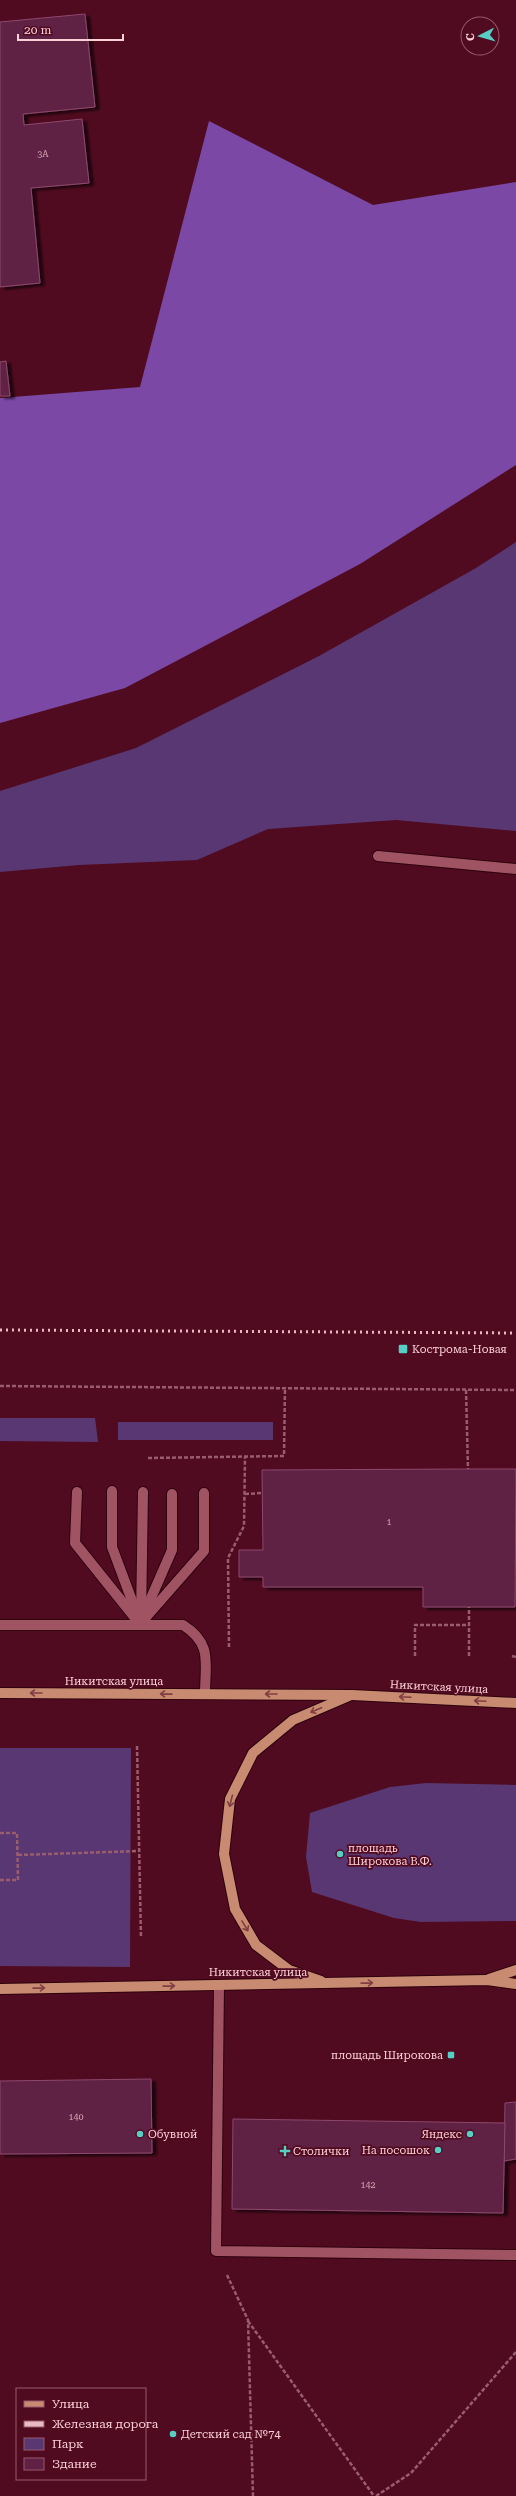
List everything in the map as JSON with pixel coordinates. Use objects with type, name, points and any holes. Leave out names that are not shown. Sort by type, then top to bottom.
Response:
[{"type":"main road","name":"Никитская улица","points":[[0,1693],[352,1695],[516,1703]]},
{"type":"main road","points":[[328,1984],[289,1970],[256,1945],[235,1909],[224,1854],[230,1799],[253,1754],[293,1720],[352,1695]]},
{"type":"main road","points":[[487,1980],[516,1970]]},
{"type":"main road","name":"Никитская улица","points":[[0,1989],[487,1980],[516,1984]]},
{"type":"lane","points":[[378,856],[516,869]]},
{"type":"lane","points":[[112,1491],[112,1547],[140,1624]]},
{"type":"lane","points":[[77,1492],[75,1543],[140,1624]]},
{"type":"lane","points":[[140,1624],[143,1492]]},
{"type":"lane","points":[[140,1624],[204,1551],[204,1493]]},
{"type":"lane","points":[[140,1624],[172,1550],[172,1494]]},
{"type":"lane","points":[[0,1625],[183,1625],[196,1634],[204,1647],[205,1694]]},
{"type":"lane","points":[[219,1984],[216,2251],[516,2255]]},
{"type":"path","points":[[0,1386],[285,1387],[516,1390]]},
{"type":"path","points":[[148,1458],[284,1456],[285,1387]]},
{"type":"path","points":[[466,1390],[468,1469]]},
{"type":"path","points":[[229,1650],[228,1558],[244,1526],[245,1457]]},
{"type":"path","points":[[245,1494],[263,1493]]},
{"type":"path","points":[[469,1656],[470,1607]]},
{"type":"path","points":[[415,1656],[415,1625],[469,1625]]},
{"type":"path","points":[[512,1656],[516,1657]]},
{"type":"path","points":[[137,1746],[141,1938]]},
{"type":"path","points":[[0,1834],[17,1833],[18,1855],[18,1880],[0,1880]]},
{"type":"path","points":[[18,1855],[139,1851]]},
{"type":"path","points":[[216,2251],[248,2320],[375,2496],[411,2473],[516,2352]]},
{"type":"path","points":[[248,2320],[253,2496]]},
{"type":"green space","points":[[516,542],[516,831],[396,820],[268,829],[197,860],[79,865],[0,872],[0,791],[136,748],[319,656],[476,568]]},
{"type":"green space","points":[[0,1418],[95,1418],[98,1442],[0,1441]]},
{"type":"green space","points":[[118,1422],[273,1422],[273,1440],[118,1440]]},
{"type":"green space","points":[[0,1748],[131,1748],[130,1967],[0,1966]]},
{"type":"green space","points":[[426,1783],[516,1785],[516,1921],[421,1922],[394,1918],[312,1892],[306,1857],[310,1813],[390,1787]]},
{"type":"shaded area","points":[[209,121],[373,205],[516,182],[516,465],[360,564],[125,688],[0,723],[0,398],[140,387]]},
{"type":"building","points":[[85,14],[95,107],[23,114],[24,125],[82,119],[89,183],[31,188],[40,283],[0,287],[0,22]]},
{"type":"building","points":[[6,361],[10,396],[0,396],[0,362]]},
{"type":"building","points":[[516,1469],[515,1607],[423,1607],[423,1587],[263,1587],[263,1577],[239,1577],[239,1550],[263,1550],[262,1470]]},
{"type":"building","points":[[151,2079],[152,2153],[0,2154],[0,2081]]},
{"type":"building","points":[[516,2102],[516,2159],[504,2161],[505,2103]]},
{"type":"building","points":[[233,2119],[505,2123],[503,2213],[232,2209]]},
{"type":"railway","points":[[0,1330],[516,1333]]},
{"type":"place","name":"Кострома-Новая","points":[[403,1349]]},
{"type":"place","name":"площадь Широкова В.Ф.","points":[[340,1854]]},
{"type":"place","name":"площадь Широкова","points":[[451,2055]]},
{"type":"place","name":"Обувной","points":[[140,2134]]},
{"type":"place","name":"Яндекс","points":[[470,2134]]},
{"type":"place","name":"На посошок","points":[[438,2150]]},
{"type":"place","name":"Столички","points":[[285,2151]]},
{"type":"place","name":"Детский сад №74","points":[[173,2434]]}]
